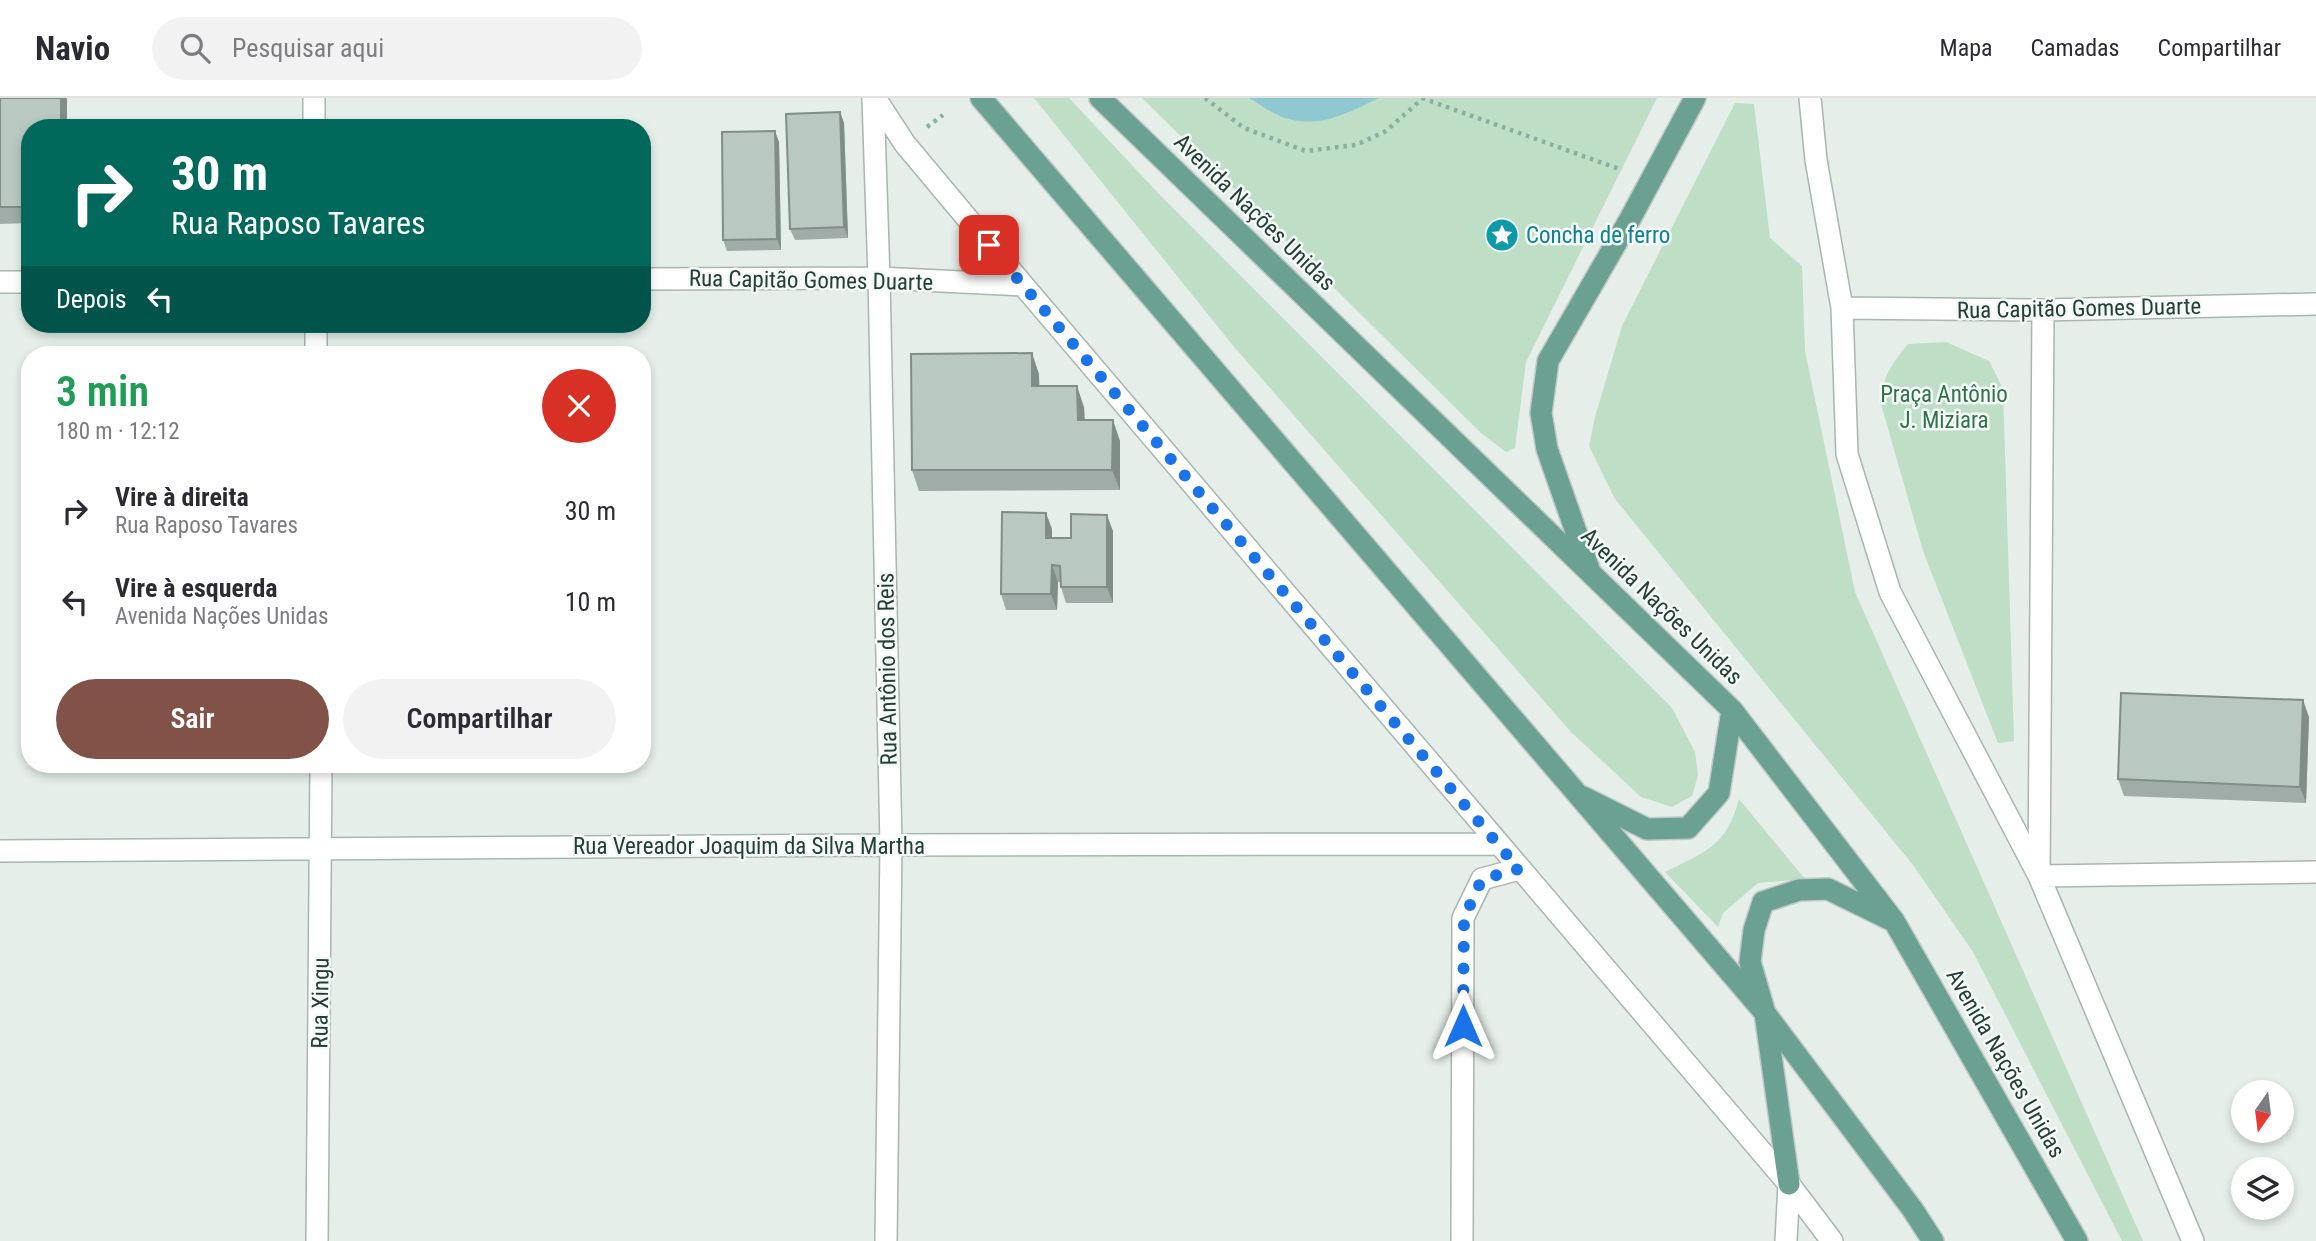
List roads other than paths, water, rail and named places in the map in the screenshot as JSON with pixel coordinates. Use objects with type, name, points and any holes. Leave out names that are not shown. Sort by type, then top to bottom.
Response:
[{"type":"main road","points":[[981,98],[1765,1013],[1913,1210],[1933,1241]]},
{"type":"main road","name":"Avenida Nações Unidas","points":[[1100,98],[1732,710],[1894,921],[2077,1241]]},
{"type":"main road","points":[[1591,574],[1547,449],[1541,413],[1548,361],[1630,219],[1695,98]]},
{"type":"main road","points":[[1575,793],[1647,829],[1688,828],[1719,793],[1732,710]]},
{"type":"main road","points":[[1789,1184],[1765,1013],[1750,962],[1754,930],[1763,902],[1799,890],[1828,889],[1894,921]]},
{"type":"street","points":[[314,98],[314,119]]},
{"type":"street","points":[[874,98],[905,144],[1023,285],[1789,1184],[1832,1241]]},
{"type":"street","name":"Rua Antônio dos Reis","points":[[874,98],[891,845],[886,1241]]},
{"type":"street","points":[[1810,98],[1816,160],[1842,308],[1847,454],[1890,592],[2039,877],[2193,1241]]},
{"type":"street","name":"Rua Capitão Gomes Duarte","points":[[651,279],[879,278],[1023,285]]},
{"type":"street","points":[[0,282],[21,282]]},
{"type":"street","name":"Rua Capitão Gomes Duarte","points":[[1842,308],[2043,310],[2316,304]]},
{"type":"street","points":[[2039,877],[2043,310]]},
{"type":"street","name":"Rua Xingu","points":[[317,1241],[321,773]]},
{"type":"street","name":"Rua Vereador Joaquim da Silva Martha","points":[[0,851],[1497,844]]},
{"type":"street","points":[[1462,1241],[1464,918],[1482,879],[1519,869]]},
{"type":"street","points":[[2039,877],[2316,872]]},
{"type":"street","points":[[1786,1241],[1789,1184]]},
{"type":"water","points":[[1249,98],[1379,98],[1336,117],[1301,121],[1284,118]]},
{"type":"place","name":"Concha de ferro","points":[[1502,235]]},
{"type":"park label","name":"Praça Antônio J. Miziara","points":[[1944,407]]}]
